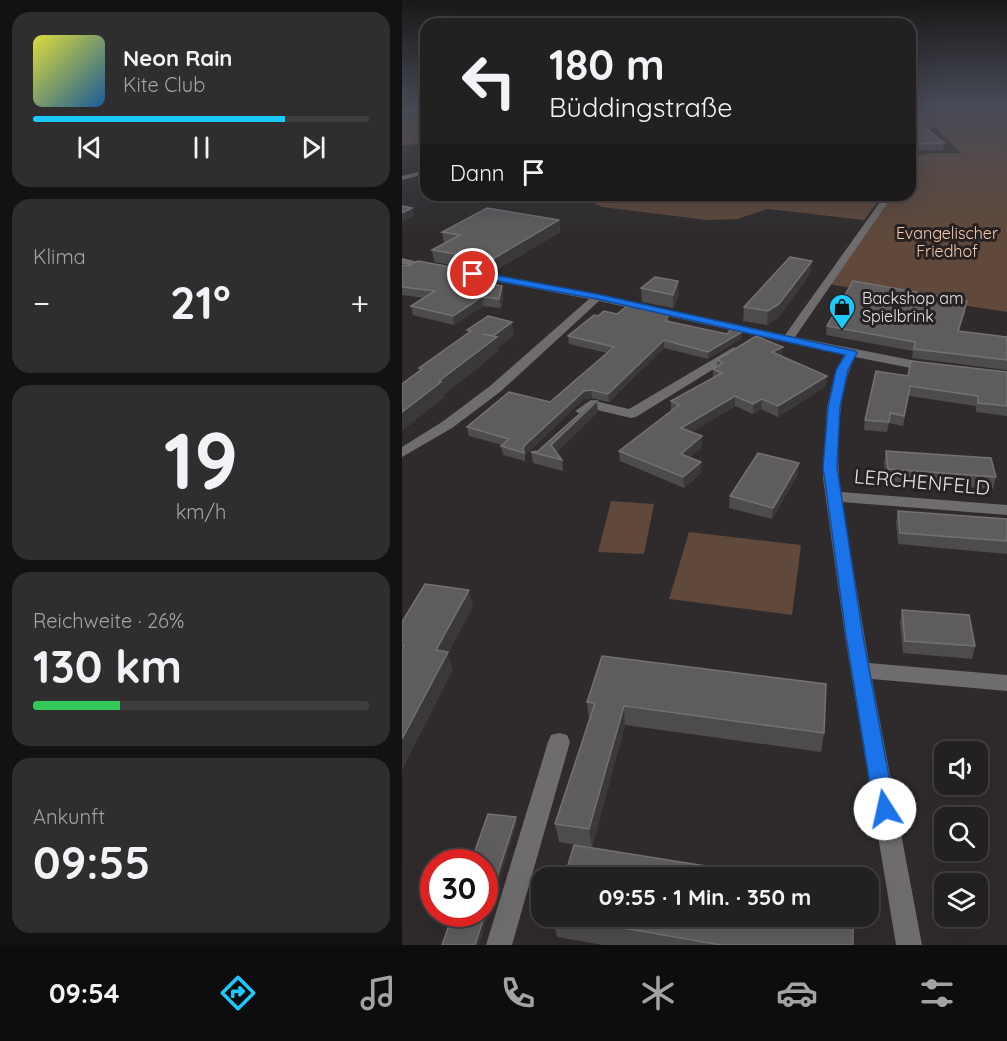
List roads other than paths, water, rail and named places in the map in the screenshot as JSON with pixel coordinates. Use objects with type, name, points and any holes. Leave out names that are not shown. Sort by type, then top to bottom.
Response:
[{"type":"street","points":[[402,178],[420,174]]},
{"type":"street","points":[[788,339],[886,201]]},
{"type":"street","points":[[402,261],[597,297],[851,353],[944,369]]},
{"type":"street","points":[[402,453],[447,425],[495,389],[597,297]]},
{"type":"street","points":[[574,419],[591,404],[631,414],[762,334]]},
{"type":"street","points":[[851,353],[842,370],[834,407],[830,467],[860,670],[909,945]]},
{"type":"street","name":"LERCHENFELD","points":[[834,496],[1007,510]]},
{"type":"street","points":[[860,670],[1007,683]]},
{"type":"street","points":[[499,945],[559,742]]},
{"type":"place","name":"Backshop am Spielbrink","points":[[842,330]]},
{"type":"park label","name":"Evangelischer Friedhof","points":[[947,242]]}]
